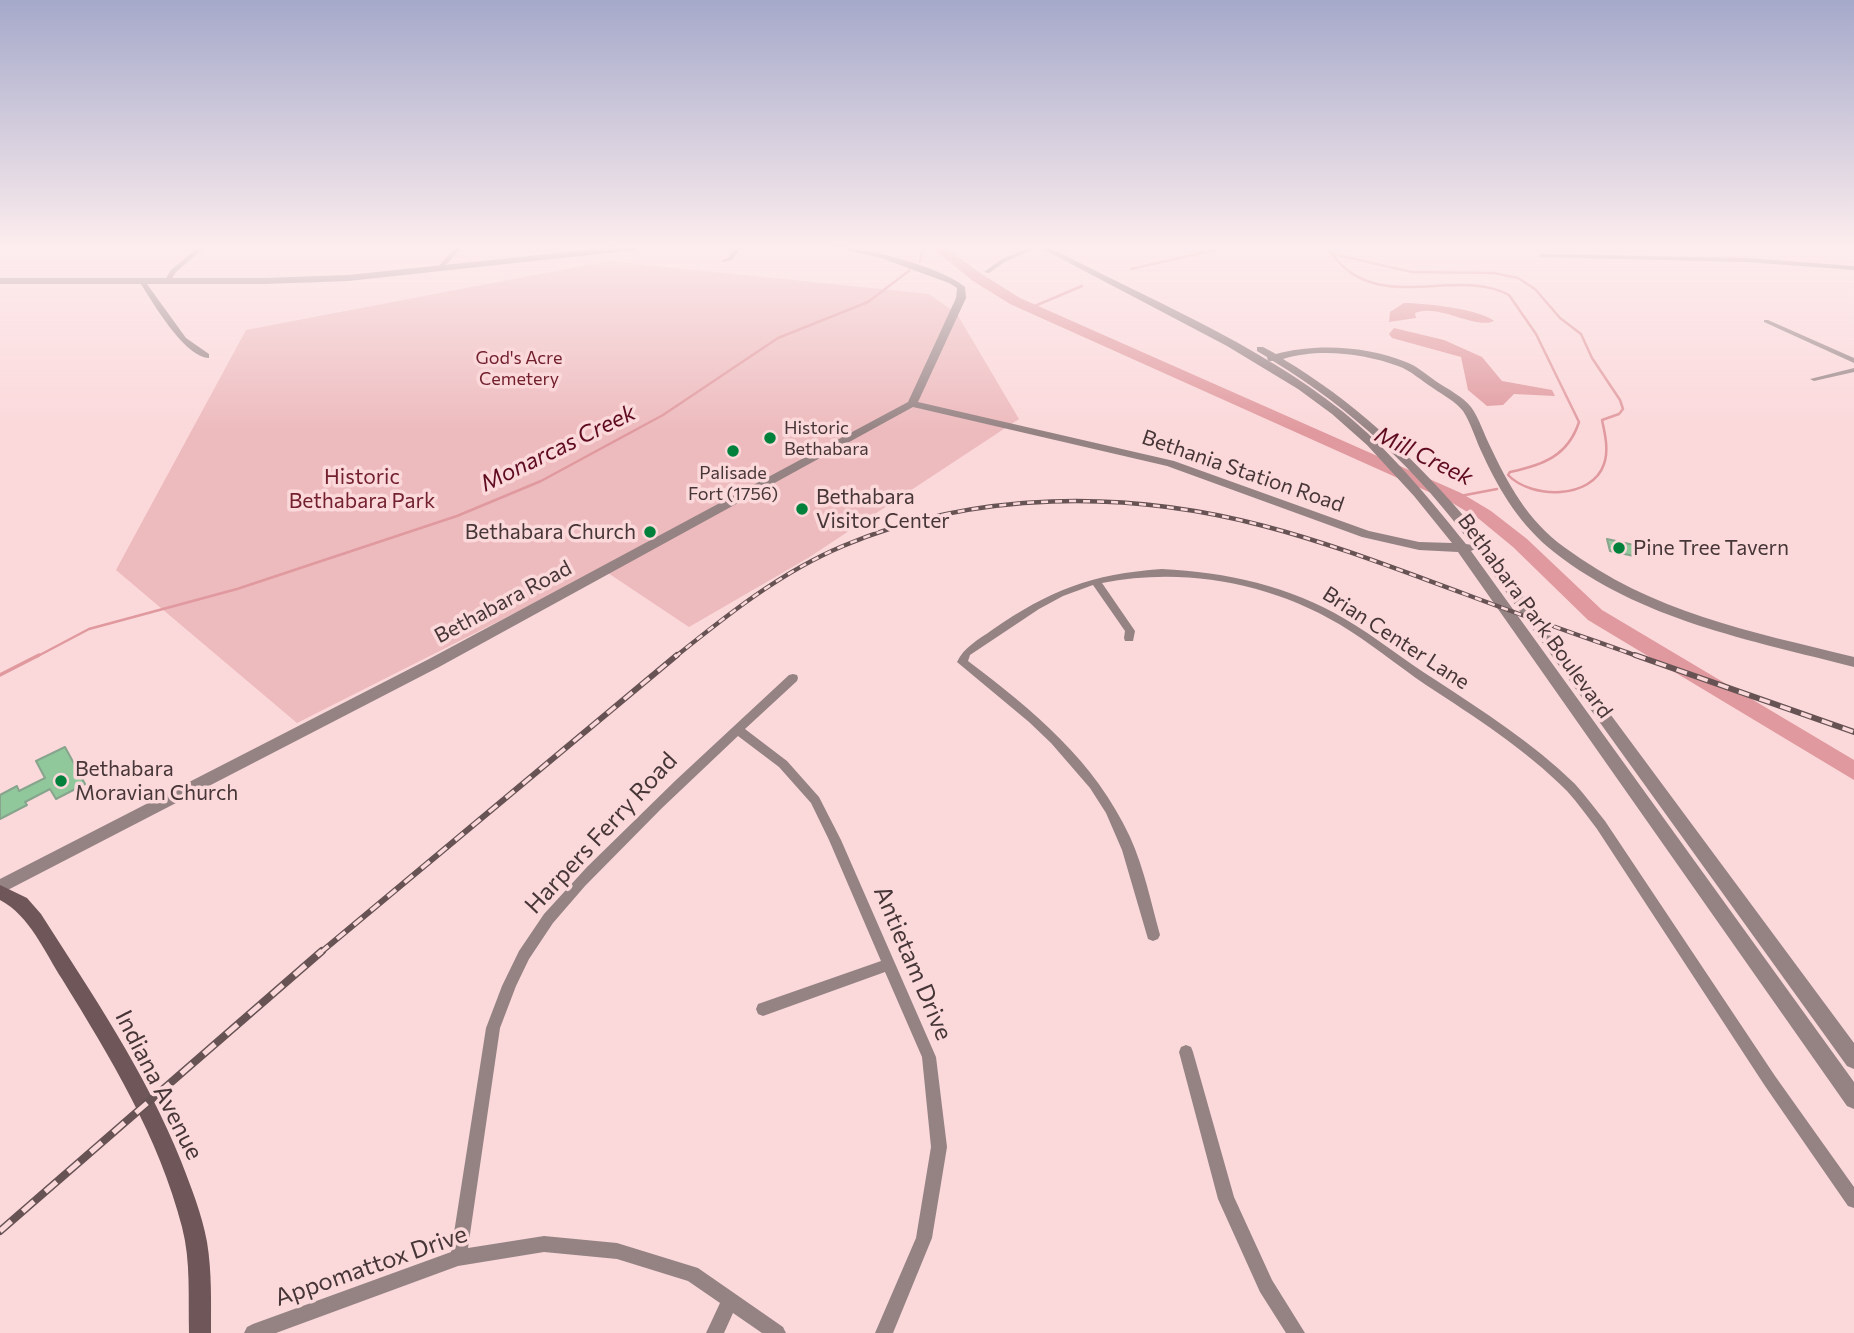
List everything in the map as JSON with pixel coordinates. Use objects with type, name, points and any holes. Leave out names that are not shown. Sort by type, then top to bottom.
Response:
[{"type":"main road","name":"Indiana Avenue","points":[[0,890],[21,903],[35,920],[112,1044],[148,1110],[177,1176],[194,1229],[198,1259],[200,1333]]},
{"type":"street","points":[[162,309],[183,340],[206,356]]},
{"type":"street","points":[[912,404],[955,309]]},
{"type":"street","name":"Bethabara Park Boulevard","points":[[1168,309],[1270,360]]},
{"type":"street","name":"Bethabara Park Boulevard","points":[[1175,309],[1270,360],[1352,425],[1404,475],[1463,548],[1854,1099]]},
{"type":"street","points":[[1766,321],[1854,361]]},
{"type":"street","points":[[1270,360],[1308,350],[1361,353],[1403,364],[1467,409],[1504,488],[1525,518],[1558,549],[1625,592],[1704,624],[1854,662]]},
{"type":"street","points":[[1270,360],[1284,363],[1306,357],[1361,359],[1420,374]]},
{"type":"street","name":"Bethabara Park Boulevard","points":[[1284,363],[1351,410],[1383,437],[1421,473],[1458,517],[1854,1059]]},
{"type":"street","points":[[1814,379],[1854,370]]},
{"type":"street","name":"Bethania Station Road","points":[[912,404],[1170,463],[1366,534],[1419,546],[1481,548]]},
{"type":"street","name":"Bethabara Road","points":[[0,890],[434,663],[912,404]]},
{"type":"street","name":"Brian Center Lane","points":[[1153,935],[1133,862],[1107,804],[1058,740],[962,662],[966,653],[1060,594],[1114,576],[1151,573],[1203,574],[1249,583],[1291,597],[1332,616],[1538,757],[1572,789],[1601,825],[1770,1081],[1854,1200]]},
{"type":"street","points":[[1096,582],[1130,631],[1129,638]]},
{"type":"street","name":"Harpers Ferry Road","points":[[458,1258],[493,1028],[523,958],[545,923],[566,897],[669,791],[793,678]]},
{"type":"street","name":"Antietam Drive","points":[[737,729],[783,764],[815,800],[929,1057],[939,1147],[925,1238],[884,1333]]},
{"type":"street","points":[[763,1009],[890,964]]},
{"type":"street","points":[[1186,1052],[1226,1199],[1261,1275],[1296,1333]]},
{"type":"street","name":"Appomattox Drive","points":[[253,1333],[458,1258],[544,1244],[617,1251],[692,1274],[777,1333]]},
{"type":"street","points":[[715,1333],[730,1300]]},
{"type":"green space","name":"Historic Bethabara Park","points":[[355,309],[950,309],[957,314],[1019,419],[808,558],[689,627],[602,569],[297,723],[116,570],[246,330]]},
{"type":"shaded area","points":[[1394,309],[1460,309],[1494,321],[1477,322],[1425,311],[1415,313],[1416,318],[1389,322],[1390,312]]},
{"type":"shaded area","points":[[1394,328],[1444,340],[1482,357],[1502,381],[1552,390],[1555,396],[1514,394],[1503,405],[1487,406],[1468,390],[1461,357],[1392,338],[1389,334]]},
{"type":"building","name":"Pine Tree Tavern","points":[[1607,539],[1634,545],[1634,556],[1610,551]]},
{"type":"building","name":"Bethabara Moravian Church","points":[[65,747],[85,784],[56,799],[50,789],[0,819],[0,795],[17,786],[19,791],[45,778],[36,761]]},
{"type":"waterway","name":"Monarcas Creek","points":[[36,657],[89,629],[237,589],[457,516],[541,481],[663,415],[778,338],[850,309]]},
{"type":"waterway","name":"Mill Creek","points":[[1033,309],[1455,497],[1485,515],[1520,543],[1595,615],[1854,771]]},
{"type":"waterway","points":[[1519,309],[1536,334],[1579,422],[1568,443],[1553,457],[1508,475],[1531,488],[1560,492],[1574,490],[1597,476],[1604,464],[1606,453],[1602,420],[1619,414],[1623,409],[1620,400],[1592,358],[1581,334],[1552,309]]},
{"type":"waterway","points":[[1455,497],[1497,489]]},
{"type":"waterway","name":"Monarcas Creek","points":[[0,675],[39,655]]},
{"type":"railway","points":[[675,657],[776,581],[843,546],[893,528],[945,514],[1052,502],[1159,506],[1264,526],[1366,558],[1640,657]]},
{"type":"railway","points":[[320,953],[677,655]]},
{"type":"railway","points":[[1635,655],[1854,732]]},
{"type":"railway","points":[[0,1231],[322,951]]},
{"type":"place","name":"Historic Bethabara","points":[[770,438]]},
{"type":"place","name":"Palisade Fort (1756)","points":[[733,451]]},
{"type":"place","name":"Bethabara Visitor Center","points":[[802,509]]},
{"type":"place","name":"Bethabara Church","points":[[650,532]]},
{"type":"place","name":"Pine Tree Tavern","points":[[1619,548]]},
{"type":"place","name":"Bethabara Moravian Church","points":[[61,781]]},
{"type":"park label","name":"God's Acre Cemetery","points":[[519,368]]}]
